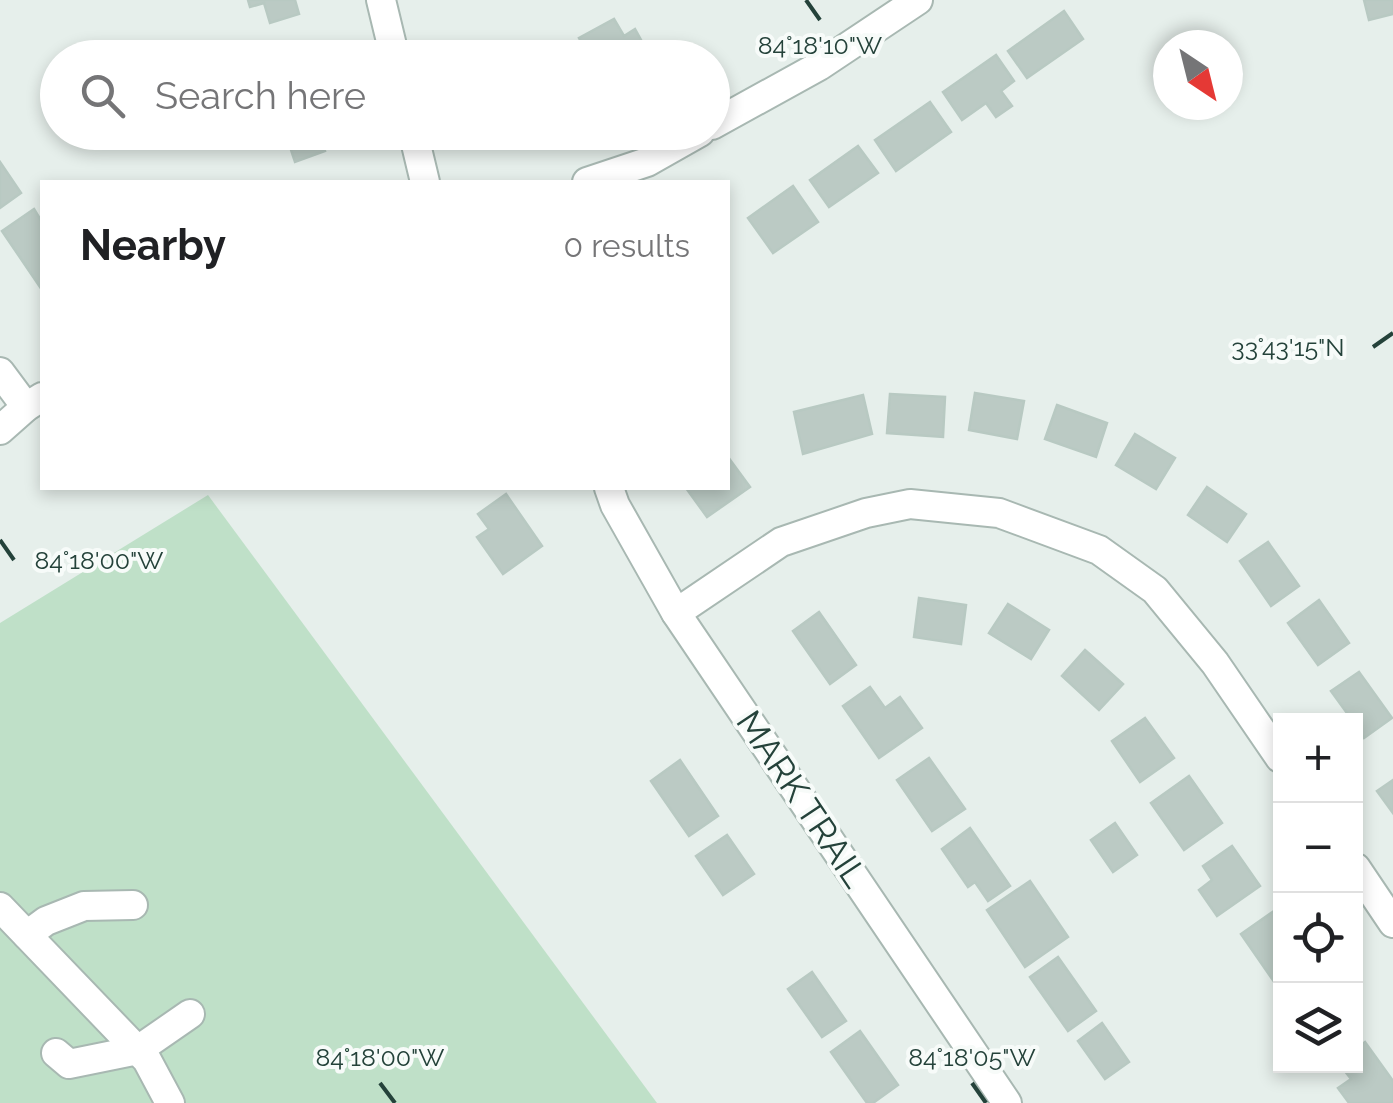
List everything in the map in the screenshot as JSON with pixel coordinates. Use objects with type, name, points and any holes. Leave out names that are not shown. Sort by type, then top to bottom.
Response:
[{"type":"street","points":[[382,0],[391,40]]},
{"type":"street","points":[[730,115],[818,66],[918,0]]},
{"type":"street","points":[[417,150],[425,180]]},
{"type":"street","points":[[593,180],[647,162],[668,150]]},
{"type":"street","points":[[0,372],[34,402],[0,430]]},
{"type":"street","name":"MARK TRAIL","points":[[611,490],[615,505],[676,614],[1008,1103]]},
{"type":"street","points":[[676,614],[780,542],[866,513],[910,504],[1000,514],[1099,550],[1155,590],[1216,663],[1273,748]]},
{"type":"street","points":[[1363,878],[1393,923]]},
{"type":"street","points":[[27,935],[46,921],[84,906],[133,904]]},
{"type":"street","points":[[0,907],[147,1060],[170,1103]]},
{"type":"street","points":[[56,1053],[69,1064],[138,1050],[190,1014]]},
{"type":"green space","points":[[208,495],[657,1103],[0,1103],[0,623]]},
{"type":"building","points":[[248,0],[295,0],[299,14],[270,23],[264,3],[250,7]]},
{"type":"building","points":[[1364,0],[1393,0],[1393,14],[1369,20]]},
{"type":"building","points":[[1064,11],[1083,39],[1027,78],[1008,51]]},
{"type":"building","points":[[614,19],[624,36],[635,29],[641,40],[580,40]]},
{"type":"building","points":[[996,55],[1014,81],[1001,91],[1012,106],[996,117],[986,103],[962,120],[943,92]]},
{"type":"building","points":[[930,102],[951,132],[896,171],[875,140]]},
{"type":"building","points":[[858,146],[878,173],[829,207],[810,180]]},
{"type":"building","points":[[291,150],[325,150],[325,151],[295,162]]},
{"type":"building","points":[[0,162],[21,193],[0,208]]},
{"type":"building","points":[[793,186],[818,222],[773,253],[748,218]]},
{"type":"building","points":[[34,209],[40,219],[40,287],[2,231]]},
{"type":"building","points":[[975,393],[1024,401],[1017,439],[969,430]]},
{"type":"building","points":[[890,394],[945,397],[943,437],[887,433]]},
{"type":"building","points":[[863,395],[872,434],[803,454],[794,412]]},
{"type":"building","points":[[1057,405],[1107,423],[1096,457],[1045,439]]},
{"type":"building","points":[[1135,434],[1175,458],[1156,489],[1116,465]]},
{"type":"building","points":[[730,460],[750,487],[707,517],[687,490],[730,490]]},
{"type":"building","points":[[1207,487],[1246,514],[1227,542],[1188,515]]},
{"type":"building","points":[[506,494],[542,546],[503,574],[477,537],[489,529],[478,514]]},
{"type":"building","points":[[1268,542],[1299,586],[1271,606],[1240,561]]},
{"type":"building","points":[[919,598],[966,605],[961,644],[914,637]]},
{"type":"building","points":[[1319,600],[1349,643],[1318,665],[1288,623]]},
{"type":"building","points":[[1008,604],[1049,630],[1031,659],[989,633]]},
{"type":"building","points":[[819,612],[856,665],[830,684],[793,631]]},
{"type":"building","points":[[1085,650],[1123,684],[1099,710],[1062,676]]},
{"type":"building","points":[[1359,672],[1392,718],[1364,738],[1363,713],[1347,713],[1331,691]]},
{"type":"building","points":[[870,687],[885,708],[900,697],[922,728],[879,758],[843,706]]},
{"type":"building","points":[[1145,718],[1174,758],[1140,782],[1112,741]]},
{"type":"building","points":[[929,758],[965,809],[932,831],[897,780]]},
{"type":"building","points":[[680,760],[718,816],[689,836],[651,781]]},
{"type":"building","points":[[1189,776],[1222,823],[1184,850],[1151,803]]},
{"type":"building","points":[[1393,780],[1393,813],[1377,791]]},
{"type":"building","points":[[1115,823],[1137,855],[1113,872],[1091,840]]},
{"type":"building","points":[[970,828],[1010,886],[988,901],[975,882],[968,887],[942,849]]},
{"type":"building","points":[[727,835],[754,874],[723,895],[696,856]]},
{"type":"building","points":[[1232,846],[1260,886],[1217,916],[1199,890],[1212,880],[1203,866]]},
{"type":"building","points":[[1030,881],[1068,937],[1025,967],[987,910]]},
{"type":"building","points":[[1273,912],[1273,980],[1241,934]]},
{"type":"building","points":[[1058,957],[1096,1011],[1068,1031],[1030,977]]},
{"type":"building","points":[[812,972],[846,1021],[822,1037],[788,989]]},
{"type":"building","points":[[1102,1023],[1129,1062],[1105,1079],[1078,1041]]},
{"type":"building","points":[[860,1031],[898,1085],[873,1103],[867,1103],[831,1052]]},
{"type":"building","points":[[1363,1044],[1393,1081],[1393,1103],[1349,1103],[1338,1088],[1351,1079],[1346,1073],[1363,1073]]}]
